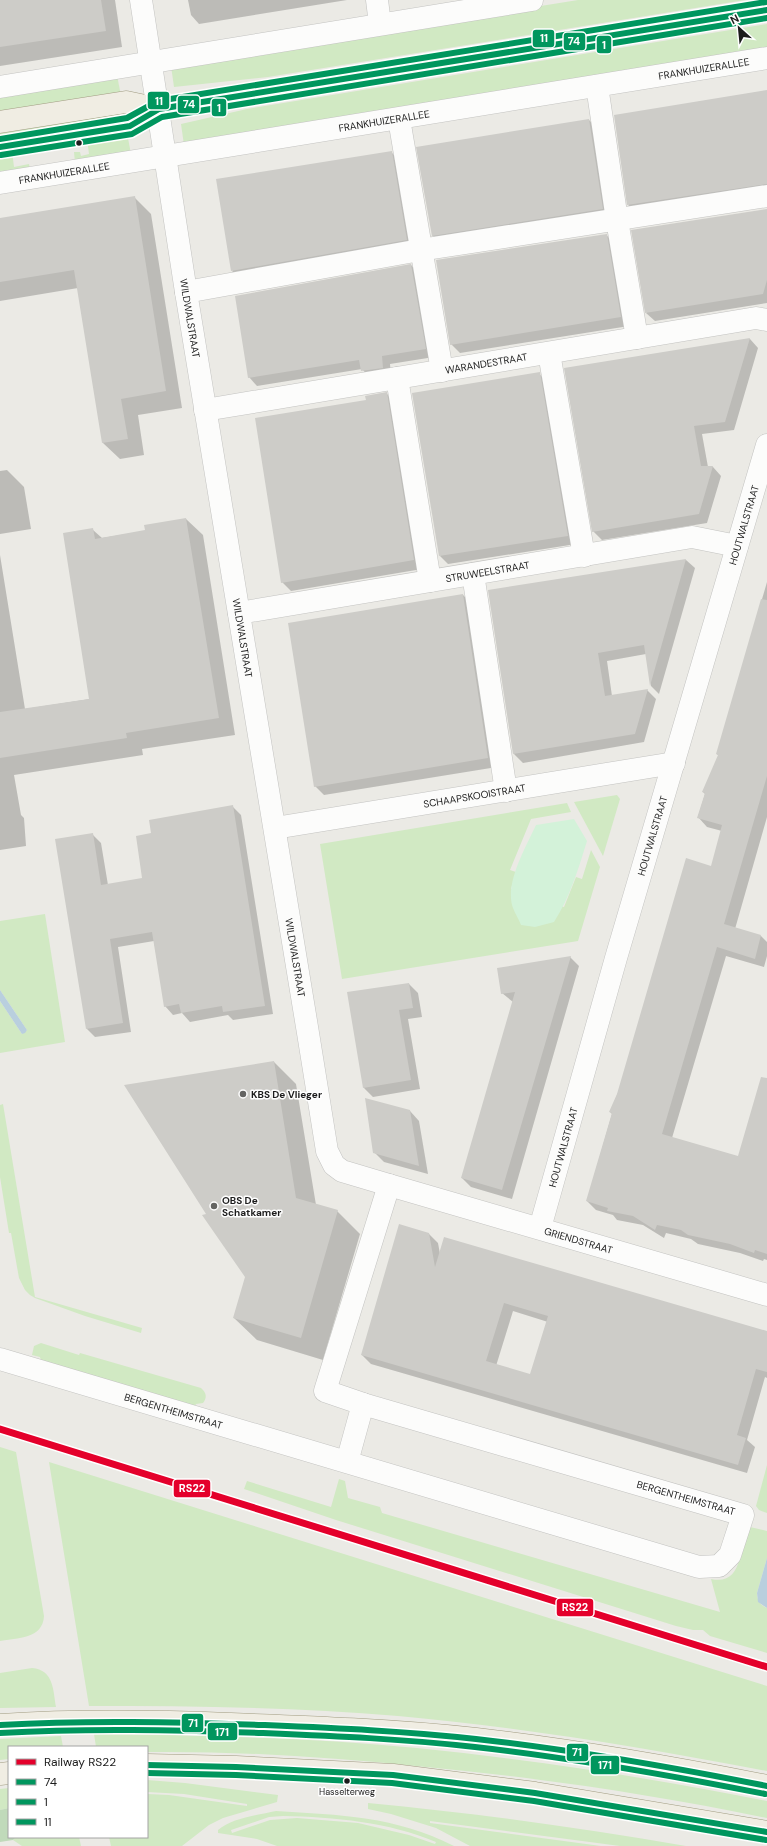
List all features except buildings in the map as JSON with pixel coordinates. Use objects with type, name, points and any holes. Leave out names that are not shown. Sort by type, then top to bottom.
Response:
[{"type":"main road","points":[[0,146],[130,126],[159,109],[767,10]]},
{"type":"main road","points":[[0,122],[126,102],[159,109]]},
{"type":"main road","points":[[0,1725],[62,1721],[145,1721],[342,1728],[475,1739],[599,1756],[767,1786]]},
{"type":"main road","points":[[148,1765],[236,1767],[393,1775],[535,1792],[767,1832]]},
{"type":"street","name":"WILDWALSTRAAT","points":[[141,0],[205,410],[327,1151],[334,1165]]},
{"type":"street","points":[[377,0],[380,24]]},
{"type":"street","points":[[0,87],[532,0]]},
{"type":"street","name":"FRANKHUIZERALLEE","points":[[0,183],[767,58]]},
{"type":"street","points":[[597,86],[617,220],[637,338]]},
{"type":"street","points":[[399,119],[420,250],[442,371]]},
{"type":"street","points":[[186,292],[420,250],[767,196]]},
{"type":"street","name":"WARANDESTRAAT","points":[[205,410],[756,318],[767,320]]},
{"type":"street","points":[[549,353],[584,556]]},
{"type":"street","points":[[397,378],[430,581]]},
{"type":"street","name":"HOUTWALSTRAAT","points":[[540,1228],[767,445]]},
{"type":"street","name":"STRUWEELSTRAAT","points":[[239,613],[692,537],[737,546]]},
{"type":"street","points":[[473,574],[506,790]]},
{"type":"street","name":"SCHAAPSKOOISTRAAT","points":[[275,828],[674,763]]},
{"type":"street","name":"GRIENDSTRAAT","points":[[334,1165],[342,1171],[767,1295]]},
{"type":"street","name":"BERGENTHEIMSTRAAT","points":[[0,1360],[699,1567],[719,1566],[730,1555],[743,1515],[363,1404],[325,1391],[389,1185]]},
{"type":"street","points":[[347,1462],[363,1404]]},
{"type":"green space","points":[[578,0],[745,0],[268,77],[174,87],[171,66]]},
{"type":"green space","points":[[767,24],[767,51],[184,145],[181,124],[247,109]]},
{"type":"green space","points":[[117,75],[121,96],[0,115],[0,94]]},
{"type":"green space","points":[[123,108],[125,120],[0,140],[0,128]]},
{"type":"green space","points":[[127,133],[131,154],[75,163],[74,152],[80,152],[81,156],[89,154],[87,139]]},
{"type":"green space","points":[[12,151],[14,167],[29,164],[30,170],[0,175],[0,153]]},
{"type":"green space","points":[[617,795],[620,799],[603,856],[574,802]]},
{"type":"green space","points":[[567,803],[571,812],[531,819],[510,870],[516,872],[511,889],[564,907],[576,877],[582,879],[591,850],[600,867],[578,941],[342,979],[320,844]]},
{"type":"green space","points":[[574,819],[587,841],[577,873],[560,913],[554,922],[535,927],[521,925],[513,908],[511,888],[517,866],[536,825]]},
{"type":"green space","points":[[45,914],[65,1042],[0,1053],[0,1001],[22,1034],[27,1030],[0,990],[0,921]]},
{"type":"green space","points":[[3,1104],[35,1297],[142,1328],[141,1333],[85,1316],[35,1298],[25,1290],[19,1278],[11,1233],[9,1233],[0,1177],[0,1105]]},
{"type":"green space","points":[[41,1343],[79,1355],[80,1353],[201,1388],[206,1396],[203,1403],[196,1404],[195,1406],[41,1361],[40,1357],[32,1355],[34,1346]]},
{"type":"green space","points":[[0,1447],[16,1452],[44,1616],[43,1624],[34,1633],[21,1638],[0,1641]]},
{"type":"green space","points":[[49,1462],[767,1686],[767,1771],[675,1754],[537,1732],[398,1716],[244,1708],[89,1706]]},
{"type":"green space","points":[[767,1465],[767,1513],[759,1510],[756,1506]]},
{"type":"green space","points":[[339,1479],[345,1481],[348,1498],[380,1507],[382,1513],[720,1612],[711,1579],[722,1580],[729,1577],[735,1571],[746,1535],[750,1527],[767,1531],[767,1558],[757,1593],[759,1602],[767,1608],[767,1653],[710,1636],[703,1630],[693,1630],[676,1626],[336,1520],[244,1489],[247,1481],[331,1507]]},
{"type":"green space","points":[[32,1668],[45,1673],[48,1677],[53,1688],[56,1707],[0,1708],[0,1673]]},
{"type":"green space","points":[[94,1734],[296,1739],[417,1748],[505,1758],[636,1777],[767,1801],[767,1818],[680,1801],[592,1787],[460,1770],[316,1757],[214,1752],[148,1752],[148,1746],[96,1746]]},
{"type":"green space","points":[[61,1736],[63,1746],[8,1746],[8,1759],[0,1760],[0,1739]]},
{"type":"green space","points":[[148,1780],[185,1783],[278,1795],[277,1802],[223,1818],[209,1825],[182,1846],[111,1846],[109,1838],[148,1838],[148,1794],[169,1795],[247,1806],[247,1804],[184,1794],[148,1792]]},
{"type":"green space","points":[[8,1788],[8,1808],[0,1810],[0,1789]]},
{"type":"green space","points":[[368,1803],[448,1811],[607,1833],[686,1846],[620,1846],[430,1821],[430,1823],[601,1846],[470,1846],[436,1828],[391,1814],[368,1809]]},
{"type":"green space","points":[[8,1808],[8,1838],[15,1838],[13,1840],[0,1842],[0,1810]]},
{"type":"green space","points":[[276,1811],[345,1816],[389,1823],[410,1828],[454,1846],[277,1846],[257,1839],[218,1833],[218,1830],[230,1823]],"holes":[[[283,1816],[341,1819],[380,1825],[418,1835],[436,1842],[435,1844],[409,1835],[358,1823],[297,1818],[270,1820],[232,1833],[231,1830],[269,1817]]]},
{"type":"green space","points":[[15,1838],[79,1838],[81,1846],[22,1846],[13,1840]]},
{"type":"water","points":[[0,990],[27,1030],[25,1033],[22,1034],[0,1001]]},
{"type":"water","points":[[767,1558],[767,1608],[758,1602],[757,1593]]},
{"type":"rail line","name":"RS22","points":[[0,1429],[767,1667]]},
{"type":"transit line","name":"11","points":[[0,139],[127,118],[158,101],[766,2]]},
{"type":"transit line","name":"74","points":[[0,147],[130,126],[159,109],[767,10]]},
{"type":"transit line","name":"1","points":[[1,155],[132,134],[162,117],[767,18]]},
{"type":"transit line","name":"71","points":[[0,1725],[99,1722],[198,1723],[316,1727],[423,1734],[513,1743],[586,1754],[767,1786]]},
{"type":"transit line","name":"171","points":[[0,1733],[99,1730],[198,1731],[316,1735],[422,1742],[512,1751],[585,1762],[765,1794]]},
{"type":"transit line","name":"71","points":[[148,1765],[236,1767],[393,1775],[535,1793],[767,1832]]},
{"type":"transit line","name":"171","points":[[148,1773],[236,1775],[392,1783],[534,1801],[766,1840]]},
{"type":"place","name":"KBS De Vlieger","points":[[243,1094]]},
{"type":"place","name":"OBS De Schatkamer","points":[[214,1206]]},
{"type":"place","name":"Hasselterweg","points":[[347,1781]]}]
